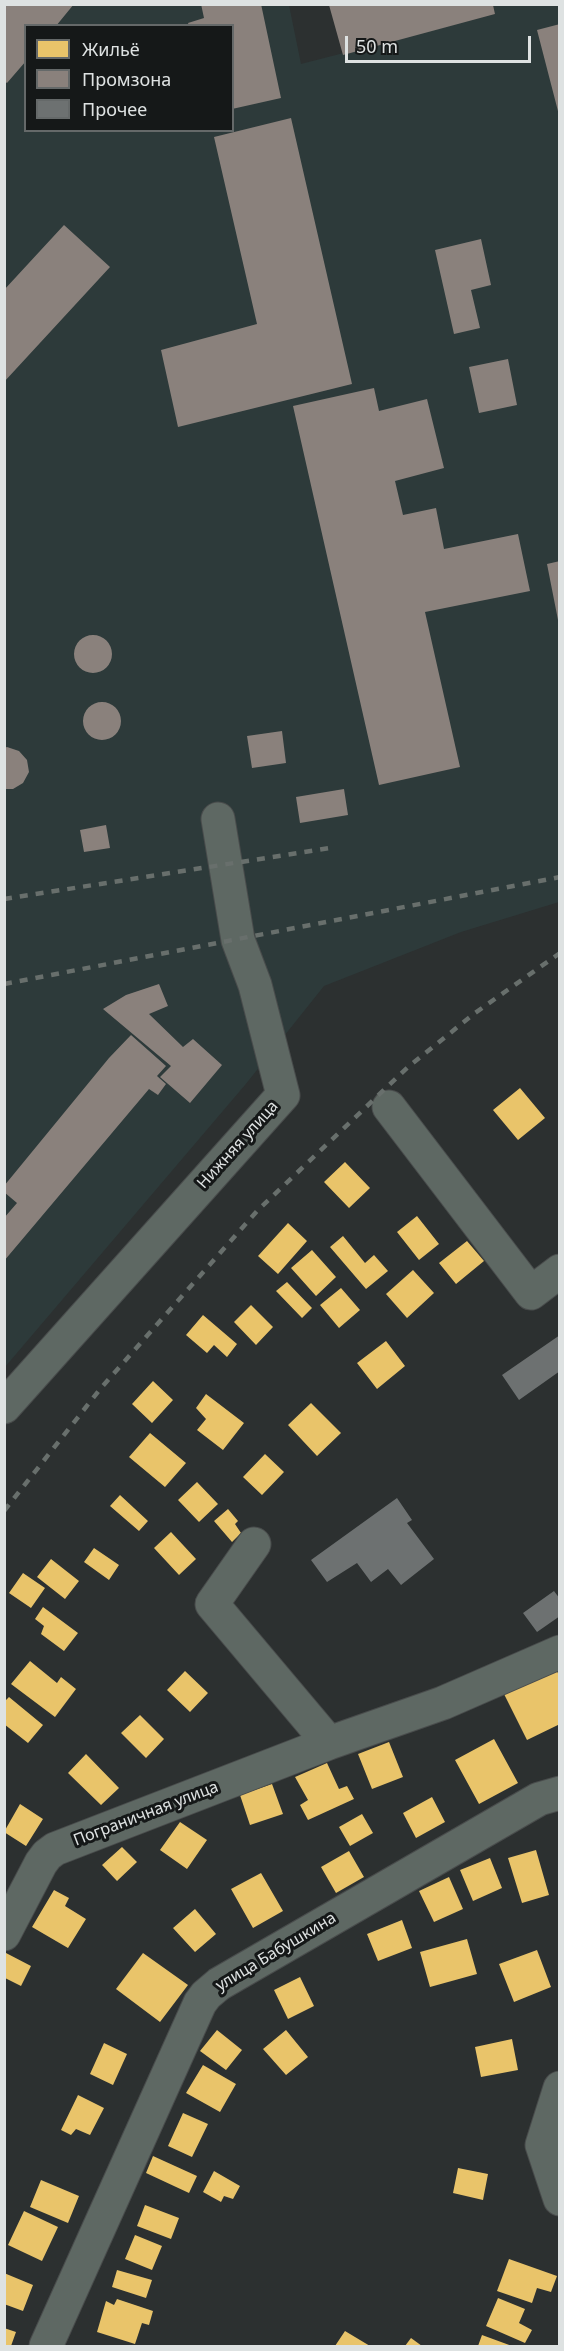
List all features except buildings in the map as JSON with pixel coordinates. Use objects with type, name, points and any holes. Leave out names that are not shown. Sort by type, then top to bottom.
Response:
[{"type":"street","name":"Нижняя улица","points":[[4,1407],[283,1095],[255,985],[238,940],[218,819]]},
{"type":"street","points":[[389,1107],[531,1293],[560,1271]]},
{"type":"street","points":[[254,1544],[212,1604],[329,1743]]},
{"type":"street","name":"Пограничная улица","points":[[4,1934],[41,1863],[46,1855],[55,1849],[329,1743],[443,1703],[560,1652]]},
{"type":"street","name":"улица Бабушкина","points":[[46,2346],[200,2003],[206,1995],[219,1984],[539,1799],[560,1793]]},
{"type":"street","points":[[560,2088],[542,2145],[560,2199]]},
{"type":"shaded area","points":[[5,5],[289,5],[301,64],[495,14],[493,5],[559,5],[559,902],[461,932],[324,986],[245,1085],[5,1367]]},
{"type":"railway","points":[[4,899],[330,848]]},
{"type":"railway","points":[[4,984],[560,877]]},
{"type":"railway","points":[[4,1511],[101,1388],[257,1211],[408,1067],[475,1013],[560,953]]}]
